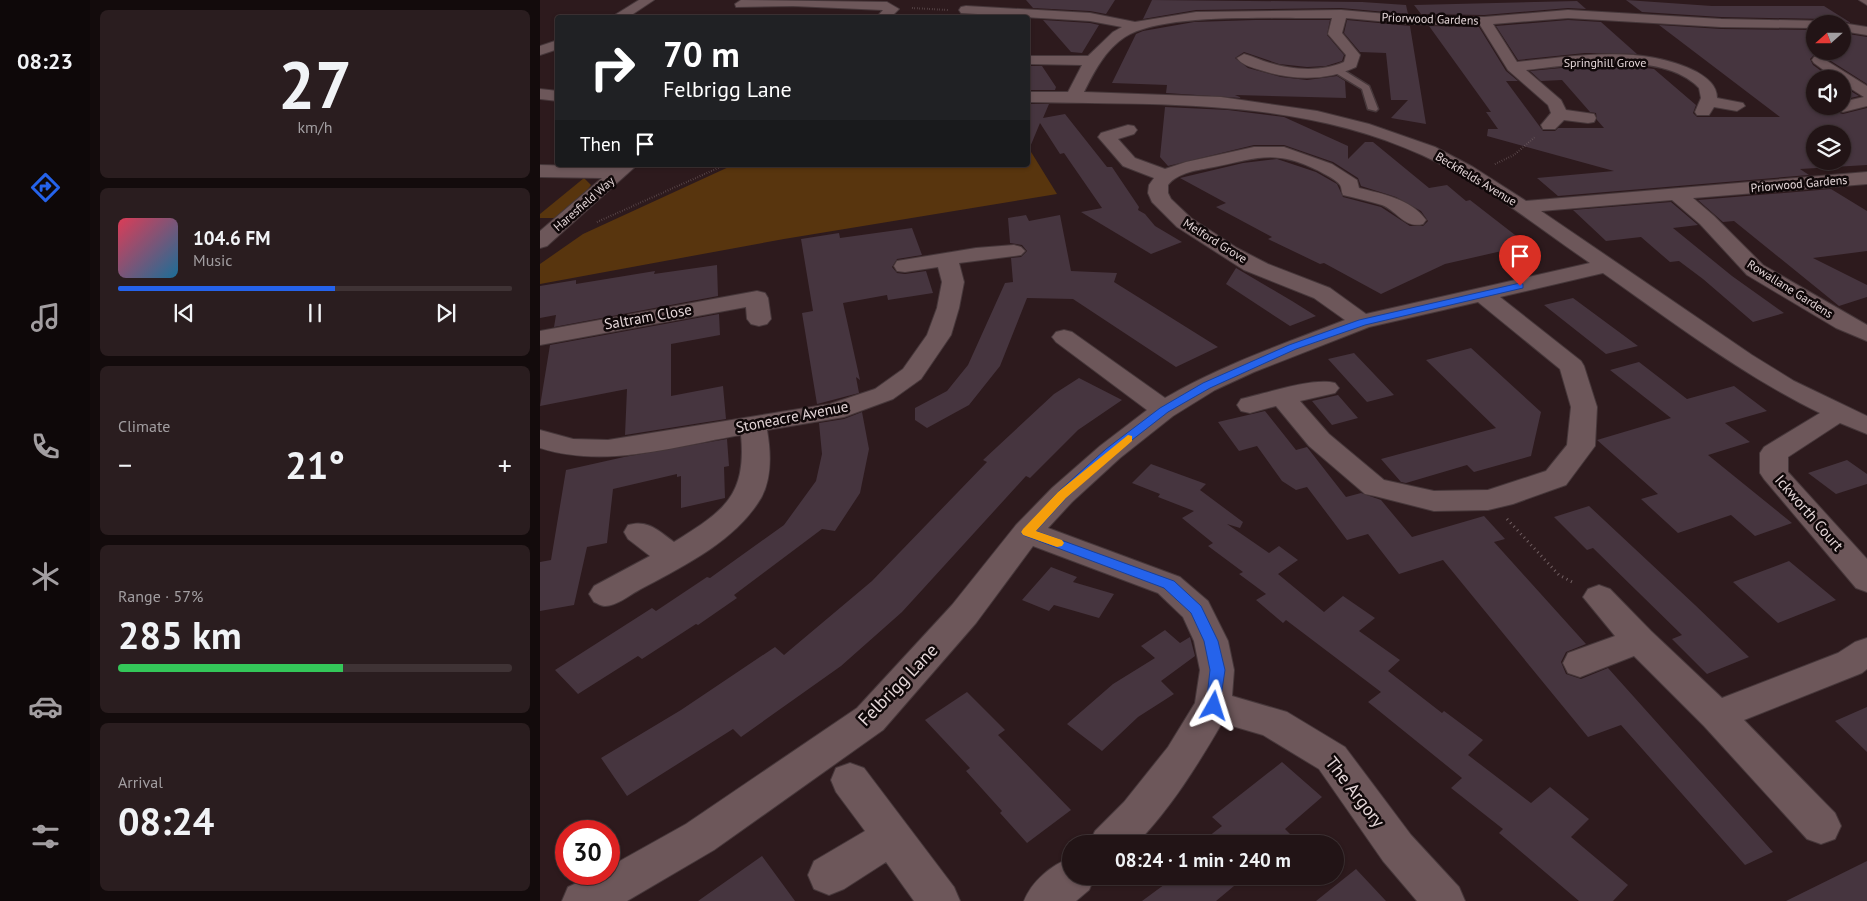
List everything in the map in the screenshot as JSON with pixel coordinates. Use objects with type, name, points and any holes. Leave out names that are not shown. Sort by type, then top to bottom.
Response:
[{"type":"street","points":[[621,15],[648,0]]},
{"type":"street","points":[[742,15],[736,2],[793,2],[887,6],[887,13]]},
{"type":"street","points":[[966,10],[1009,15]]},
{"type":"street","points":[[1246,66],[1317,72],[1338,70],[1351,64],[1353,55],[1335,34],[1335,27],[1341,14]]},
{"type":"street","name":"Priorwood Gardens","points":[[1074,96],[1092,60],[1118,35],[1135,26],[1196,16],[1341,14],[1410,20],[1484,21],[1568,14],[1721,23],[1806,24]]},
{"type":"street","points":[[1030,16],[1090,17],[1135,26]]},
{"type":"street","points":[[1484,21],[1513,67],[1555,103],[1554,120],[1588,118]]},
{"type":"street","points":[[1851,28],[1867,31]]},
{"type":"street","points":[[540,51],[555,45]]},
{"type":"street","points":[[1030,60],[1092,60]]},
{"type":"street","name":"Springhill Grove","points":[[1513,67],[1582,61],[1631,60],[1656,63],[1690,74],[1704,83],[1709,92],[1706,106],[1737,106]]},
{"type":"street","points":[[1819,60],[1867,93]]},
{"type":"street","points":[[540,94],[551,105]]},
{"type":"street","name":"Beckfields Avenue","points":[[1030,97],[1074,96],[1184,100],[1288,110],[1376,131],[1410,143],[1470,173],[1743,360],[1785,386],[1867,426]]},
{"type":"street","points":[[1851,105],[1867,101]]},
{"type":"street","points":[[1088,134],[1108,137],[1128,130]]},
{"type":"street","points":[[1108,137],[1129,162],[1166,176],[1193,165],[1265,145],[1297,156],[1344,177],[1350,184],[1343,196],[1391,202],[1416,220]]},
{"type":"street","points":[[540,171],[624,169]]},
{"type":"street","name":"Haresfield Way","points":[[540,242],[624,169]]},
{"type":"street","name":"Melford Grove","points":[[1166,176],[1159,185],[1158,193],[1162,203],[1185,224],[1252,265],[1323,294],[1362,322]]},
{"type":"street","name":"Priorwood Gardens","points":[[1522,207],[1865,180]]},
{"type":"street","name":"Rowallane Gardens","points":[[1676,194],[1707,220],[1755,270],[1844,324],[1867,334]]},
{"type":"street","points":[[905,266],[1014,251]]},
{"type":"street","name":"Stoneacre Avenue","points":[[540,438],[555,445],[574,449],[608,450],[753,426],[859,404],[884,394],[912,374],[939,335],[948,308],[953,282],[947,259]]},
{"type":"street","name":"Felbrigg Lane","points":[[583,901],[612,887],[700,837],[870,719],[964,614],[1027,532],[1062,495],[1110,452],[1164,410],[1206,386],[1245,367],[1362,322],[1607,266]]},
{"type":"street","points":[[1282,397],[1319,440],[1375,487],[1434,501],[1488,500],[1503,497],[1556,478],[1581,446],[1584,407],[1572,366],[1482,294]]},
{"type":"street","name":"Saltram Close","points":[[540,338],[757,298]]},
{"type":"street","points":[[1064,337],[1164,410]]},
{"type":"street","points":[[1250,405],[1326,388]]},
{"type":"street","name":"Ickworth Court","points":[[1838,413],[1774,453],[1774,473],[1790,494],[1867,580]]},
{"type":"street","points":[[605,594],[670,556],[728,518],[747,497],[754,472],[756,445],[753,426]]},
{"type":"street","points":[[639,532],[670,556]]},
{"type":"street","points":[[1027,532],[1169,585],[1196,610],[1211,641],[1217,670],[1214,706],[1181,758],[1138,815],[1119,835]]},
{"type":"street","points":[[1599,597],[1638,640],[1717,715],[1821,826]]},
{"type":"street","points":[[1580,663],[1638,640]]},
{"type":"street","points":[[1717,715],[1850,663],[1867,651]]},
{"type":"street","name":"The Argory","points":[[1214,706],[1274,723],[1332,758],[1397,848],[1444,901]]},
{"type":"street","points":[[850,780],[939,901]]},
{"type":"street","points":[[828,875],[893,836]]},
{"type":"street","points":[[1045,901],[1064,885]]},
{"type":"lane","points":[[1338,70],[1366,88],[1373,109]]},
{"type":"path","points":[[887,13],[966,10]]},
{"type":"path","points":[[1470,173],[1490,167],[1514,155],[1554,120]]},
{"type":"path","points":[[596,223],[721,167]]},
{"type":"path","points":[[1488,500],[1559,575],[1599,597]]},
{"type":"shaded area","points":[[1030,150],[1057,194],[784,239],[540,284],[540,264],[583,234],[729,167],[1030,167]]},
{"type":"shaded area","points":[[584,178],[591,185],[585,193],[556,218],[540,218],[540,214]]},
{"type":"building","points":[[1026,0],[1115,0],[1106,14],[1090,11],[1033,8]]},
{"type":"building","points":[[1152,0],[1362,2],[1406,5],[1408,14],[1341,8],[1196,10],[1143,19]]},
{"type":"building","points":[[1626,0],[1712,6],[1824,6],[1838,15],[1806,15],[1806,19],[1721,17],[1642,12]]},
{"type":"building","points":[[1577,1],[1586,9],[1568,8],[1484,15],[1421,14],[1414,5]]},
{"type":"building","points":[[1043,20],[1099,25],[1082,53],[1071,52]]},
{"type":"building","points":[[1330,20],[1327,35],[1344,55],[1342,61],[1326,66],[1307,67],[1279,64],[1244,52],[1235,58],[1248,68],[1281,77],[1307,80],[1337,76],[1345,81],[1346,98],[1235,95],[1242,98],[1166,93],[1167,85],[1112,83],[1136,34],[1143,31],[1194,22]]},
{"type":"building","points":[[1347,20],[1410,26],[1426,124],[1391,118],[1408,100],[1391,100],[1386,53],[1360,52],[1344,33]]},
{"type":"building","points":[[1568,20],[1601,22],[1637,54],[1585,53],[1518,60],[1496,26]]},
{"type":"building","points":[[1659,25],[1721,29],[1806,30],[1806,60],[1810,60],[1813,65],[1820,70],[1806,70],[1806,115],[1851,115],[1851,112],[1867,108],[1867,165],[1851,166],[1851,125],[1806,125],[1806,169],[1800,169],[1809,175],[1558,196],[1537,178],[1614,171],[1487,136],[1488,129],[1498,129],[1486,112],[1491,112],[1429,26],[1479,27],[1506,71],[1518,81],[1506,81],[1543,131],[1555,131],[1558,128],[1604,128],[1597,120],[1596,113],[1590,112],[1562,80],[1541,81],[1530,71],[1592,65],[1617,65],[1654,69],[1696,105],[1693,113],[1697,117],[1780,117]]},
{"type":"building","points":[[1851,34],[1867,37],[1867,84],[1851,74],[1851,70],[1845,70],[1829,60],[1851,60]]},
{"type":"building","points":[[1030,66],[1042,66],[1056,87],[1055,90],[1030,90]]},
{"type":"building","points":[[1851,91],[1859,96],[1851,98]]},
{"type":"building","points":[[1030,104],[1049,104],[1043,118],[1065,114],[1107,167],[1112,167],[1139,207],[1138,210],[1145,214],[1155,226],[1182,242],[1151,254],[1081,212],[1102,208],[1064,153],[1060,154],[1040,123],[1030,147]]},
{"type":"building","points":[[1165,107],[1228,110],[1284,117],[1348,146],[1348,159],[1365,142],[1373,142],[1429,188],[1447,185],[1466,201],[1470,200],[1528,245],[1445,264],[1381,294],[1324,263],[1320,264],[1268,239],[1272,237],[1216,207],[1226,203],[1180,178],[1243,163],[1277,159],[1316,172],[1337,184],[1343,197],[1381,207],[1410,226],[1423,226],[1428,221],[1421,211],[1396,197],[1361,186],[1358,178],[1333,162],[1284,145],[1254,145],[1168,166],[1160,157]]},
{"type":"building","points":[[1831,189],[1867,211],[1867,251],[1813,258],[1867,285],[1867,297],[1839,306],[1734,221],[1723,222],[1698,200]]},
{"type":"building","points":[[1671,202],[1698,225],[1673,228],[1732,276],[1784,313],[1753,322],[1703,279],[1679,261],[1670,262],[1641,237],[1606,241],[1573,210]]},
{"type":"building","points":[[1026,215],[1029,221],[1060,215],[1071,271],[1117,273],[1114,282],[1218,347],[1176,367],[1073,299],[1027,298],[1000,366],[969,405],[927,428],[915,420],[915,408],[947,391],[968,365],[1005,283],[1013,282],[1011,258],[1021,257],[1027,251],[1022,245],[1010,243],[1008,218]]},
{"type":"building","points":[[912,228],[922,255],[897,259],[892,267],[897,273],[905,274],[926,271],[933,293],[888,300],[887,295],[843,303],[860,380],[856,377],[859,393],[817,404],[802,313],[813,311],[801,239],[839,233],[840,238]]},
{"type":"building","points":[[717,265],[718,296],[554,327],[556,315],[540,318],[540,286],[576,280],[576,284],[655,271],[654,274]]},
{"type":"building","points":[[1236,268],[1316,316],[1290,326],[1226,284]]},
{"type":"building","points":[[1573,298],[1638,346],[1606,354],[1544,305]]},
{"type":"building","points":[[719,314],[720,335],[671,344],[671,396],[723,386],[726,419],[625,435],[627,389],[540,406],[550,345]]},
{"type":"building","points":[[1471,348],[1541,412],[1531,456],[1474,472],[1467,465],[1406,483],[1401,482],[1381,459],[1496,428],[1426,360]]},
{"type":"building","points":[[1354,353],[1394,395],[1367,402],[1328,359]]},
{"type":"building","points":[[1639,362],[1687,399],[1734,386],[1767,411],[1725,423],[1750,442],[1708,455],[1792,523],[1755,536],[1731,515],[1678,533],[1641,499],[1658,494],[1597,440],[1671,418],[1610,370]]},
{"type":"building","points":[[1079,378],[1122,400],[1078,430],[1030,478],[1026,476],[902,612],[841,666],[741,737],[733,729],[627,796],[601,758],[681,710],[775,647],[784,655],[872,581],[987,462],[983,460],[1054,394]]},
{"type":"building","points":[[1338,395],[1358,418],[1332,425],[1312,401]]},
{"type":"building","points":[[1265,411],[1296,450],[1307,447],[1346,497],[1361,493],[1381,500],[1412,537],[1484,516],[1505,539],[1494,542],[1586,644],[1566,652],[1561,662],[1566,674],[1581,679],[1608,668],[1773,852],[1745,865],[1621,725],[1588,737],[1443,560],[1399,574],[1368,534],[1347,540],[1307,487],[1296,490],[1282,481],[1257,446],[1239,451],[1218,422]]},
{"type":"building","points":[[862,412],[869,449],[860,493],[835,531],[822,529],[734,595],[737,598],[698,625],[696,624],[642,659],[638,656],[578,694],[555,670],[652,608],[656,611],[707,577],[710,578],[784,525],[816,481],[822,454],[819,423],[844,419]]},
{"type":"building","points":[[727,439],[729,466],[724,467],[725,498],[681,508],[681,476],[677,477],[677,474],[613,489],[607,543],[587,547],[574,605],[540,611],[540,562],[551,560],[566,470],[624,457]]},
{"type":"building","points":[[1847,460],[1867,474],[1867,484],[1836,494],[1808,473]]},
{"type":"building","points":[[1151,464],[1206,484],[1200,490],[1243,522],[1240,528],[1227,524],[1269,553],[1279,546],[1298,560],[1278,574],[1324,612],[1343,596],[1375,618],[1359,631],[1400,660],[1388,671],[1442,713],[1444,711],[1483,740],[1468,755],[1531,803],[1550,787],[1589,819],[1571,837],[1628,885],[1613,901],[1579,901],[1499,833],[1503,829],[1451,788],[1462,778],[1368,702],[1381,692],[1286,620],[1283,623],[1256,600],[1266,594],[1239,574],[1243,572],[1208,546],[1213,543],[1182,518],[1194,511],[1158,497],[1160,494],[1132,483]]},
{"type":"building","points":[[1589,506],[1749,657],[1707,674],[1672,639],[1682,635],[1593,548],[1587,550],[1554,517]]},
{"type":"building","points":[[1789,561],[1836,600],[1778,623],[1733,582]]},
{"type":"building","points":[[1051,567],[1077,577],[1073,582],[1114,594],[1099,618],[1054,605],[1049,611],[1022,600]]},
{"type":"building","points":[[1165,630],[1180,643],[1190,637],[1195,656],[1161,681],[1174,694],[1138,717],[1102,751],[1067,724],[1113,684],[1155,658],[1141,646]]},
{"type":"building","points":[[967,692],[1005,730],[998,735],[1071,810],[1027,843],[1000,813],[1002,811],[966,771],[970,768],[925,720]]},
{"type":"building","points":[[1867,707],[1867,752],[1835,721]]},
{"type":"building","points":[[1282,762],[1322,797],[1285,829],[1291,835],[1210,835],[1222,826],[1212,817]]},
{"type":"building","points":[[762,856],[795,901],[698,901]]},
{"type":"building","points":[[1867,861],[1867,901],[1786,901]]},
{"type":"building","points":[[1356,869],[1386,901],[1316,901],[1336,885],[1344,885],[1344,879]]},
{"type":"building","points":[[1164,885],[1235,885],[1216,901],[1142,901]]},
{"type":"slow traffic","points":[[1057,543],[1027,532],[1062,495],[1128,438]]},
{"type":"route","points":[[1214,706],[1217,670],[1211,641],[1196,610],[1169,585],[1027,532],[1062,495],[1110,452],[1164,410],[1206,386],[1293,347],[1362,322],[1520,286]]}]
